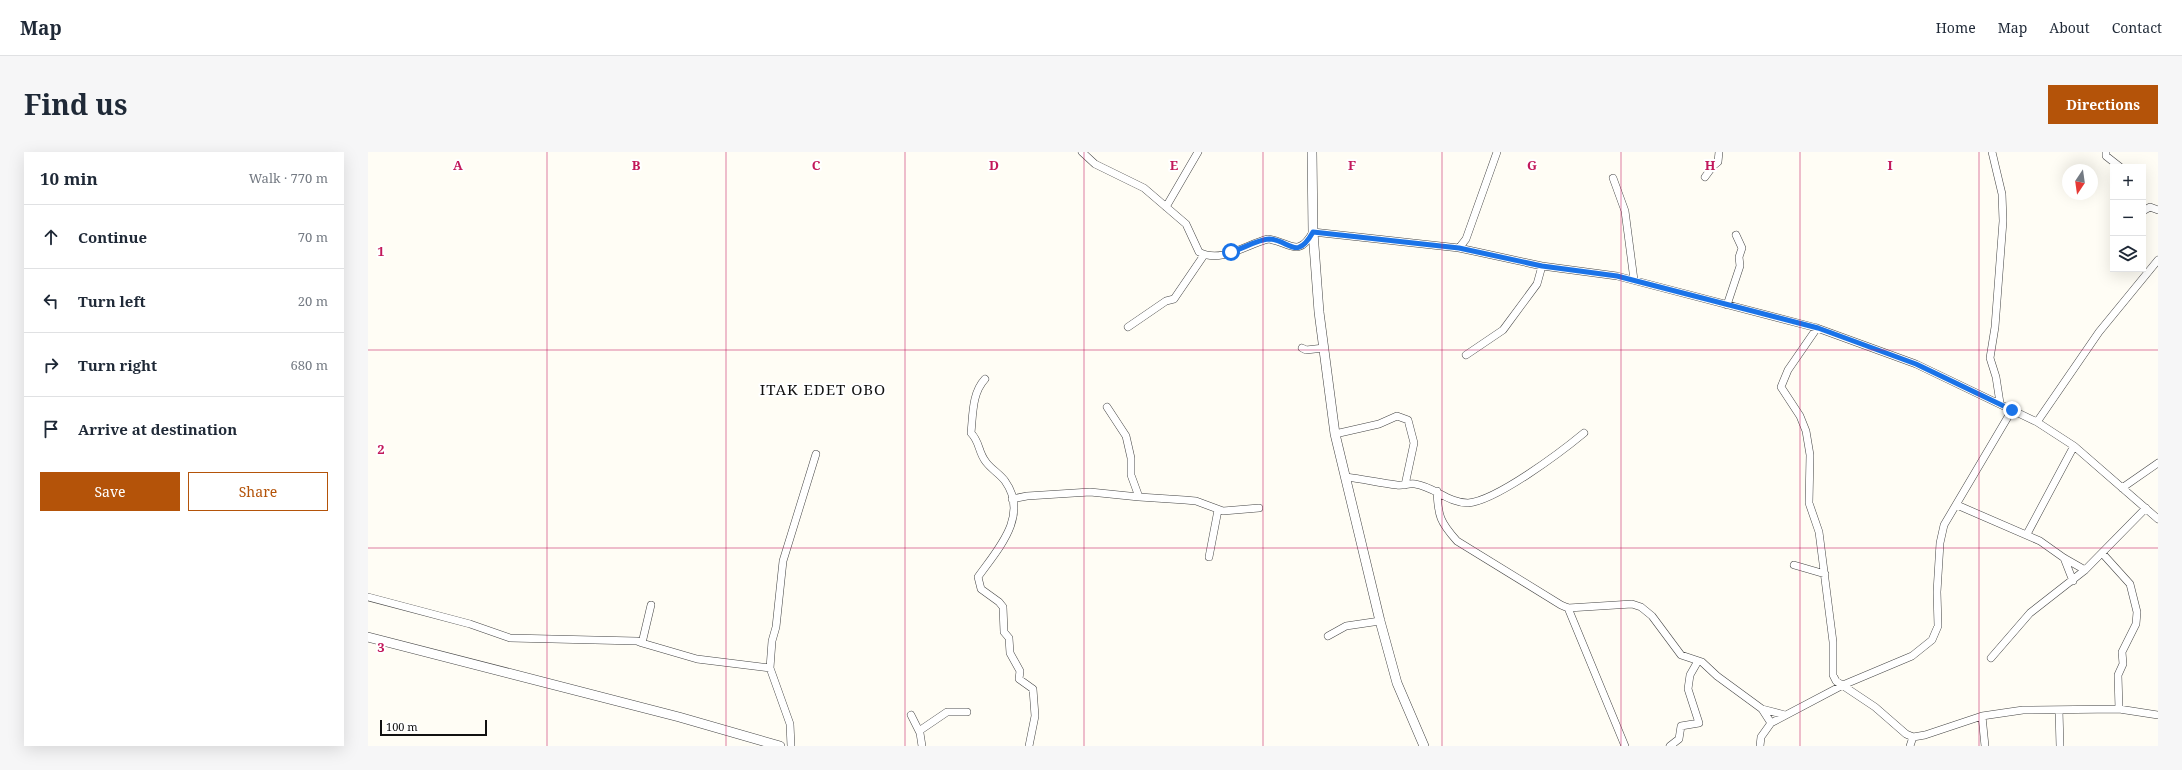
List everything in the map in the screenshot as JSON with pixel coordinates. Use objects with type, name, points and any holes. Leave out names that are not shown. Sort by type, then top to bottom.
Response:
[{"type":"street","points":[[1082,152],[1094,164],[1144,188],[1188,226],[1199,252],[1204,255],[1217,256],[1245,248],[1268,239],[1286,246],[1299,247],[1305,245],[1313,232]]},
{"type":"street","points":[[1166,208],[1198,152]]},
{"type":"street","points":[[1312,152],[1313,232],[1324,348],[1335,434],[1380,621],[1398,683],[1424,746]]},
{"type":"street","points":[[1459,248],[1466,239],[1498,152]]},
{"type":"street","points":[[1705,177],[1712,166],[1718,162],[1719,152]]},
{"type":"street","points":[[1992,152],[2002,194],[1995,328],[1990,358],[1996,377],[2000,403]]},
{"type":"street","points":[[2106,152],[2106,156],[2116,164]]},
{"type":"street","points":[[1613,178],[1625,211],[1634,280]]},
{"type":"street","points":[[2146,209],[2150,207],[2158,210]]},
{"type":"street","points":[[1313,232],[1459,248],[1542,266],[1617,276],[1818,328],[1916,364],[2000,403],[2036,422],[2074,446],[2158,519]]},
{"type":"street","points":[[1727,305],[1740,266],[1739,257],[1742,248],[1736,235]]},
{"type":"street","points":[[1128,327],[1166,301],[1174,299],[1204,255]]},
{"type":"street","points":[[2036,422],[2099,332],[2158,260]]},
{"type":"street","points":[[1466,355],[1503,330],[1537,284],[1542,266]]},
{"type":"street","points":[[1818,328],[1788,370],[1782,387],[1800,416],[1806,431],[1810,455],[1809,503],[1819,532],[1833,642],[1833,675],[1836,680],[1875,707],[1906,734],[1913,737],[1925,735],[1982,716],[2023,710],[2119,709],[2158,715]]},
{"type":"street","points":[[1302,348],[1306,350],[1324,348]]},
{"type":"street","points":[[986,379],[979,386],[975,394],[971,432],[978,440],[981,455],[986,463],[1005,482],[1012,500],[1012,525],[978,577],[977,581],[981,589],[999,602],[1003,607],[1004,632],[1010,640],[1010,653],[1020,671],[1019,680],[1033,689],[1035,716],[1029,746]]},
{"type":"street","points":[[1107,407],[1126,436],[1131,458],[1131,475],[1140,497]]},
{"type":"street","points":[[1760,746],[1761,737],[1771,723],[1843,685],[1912,656],[1923,649],[1932,640],[1938,626],[1937,592],[1940,542],[1944,525],[2012,410]]},
{"type":"street","points":[[1335,434],[1379,424],[1397,416],[1408,420],[1414,443],[1405,485]]},
{"type":"street","points":[[1346,477],[1405,485],[1414,483],[1437,491],[1446,498],[1458,502],[1481,500],[1503,490],[1560,453],[1584,433]]},
{"type":"street","points":[[2027,534],[2074,446]]},
{"type":"street","points":[[791,746],[790,724],[770,668],[783,561],[816,454]]},
{"type":"street","points":[[2122,488],[2158,463]]},
{"type":"street","points":[[1437,491],[1438,513],[1446,529],[1457,541],[1568,608],[1632,604],[1636,606],[1652,616],[1681,655],[1698,661],[1762,709],[1771,723]]},
{"type":"street","points":[[1012,500],[1027,496],[1083,492],[1196,501],[1218,510],[1230,512],[1259,508]]},
{"type":"street","points":[[1957,505],[2027,534],[2085,570]]},
{"type":"street","points":[[1991,658],[2030,613],[2073,581],[2146,508]]},
{"type":"street","points":[[1208,557],[1218,510]]},
{"type":"street","points":[[2102,553],[2130,584],[2136,612],[2136,624],[2122,652],[2123,664],[2118,675],[2119,709]]},
{"type":"street","points":[[2064,558],[2073,581]]},
{"type":"street","points":[[1794,564],[1824,574]]},
{"type":"street","points":[[368,597],[462,622],[510,638],[637,641],[697,659],[770,668]]},
{"type":"street","points":[[642,643],[651,605]]},
{"type":"street","points":[[1568,608],[1625,746]]},
{"type":"street","points":[[1328,636],[1346,626],[1380,621]]},
{"type":"street","points":[[368,637],[679,717],[780,746]]},
{"type":"street","points":[[1670,746],[1679,739],[1682,726],[1699,723],[1688,689],[1690,675],[1698,661]]},
{"type":"street","points":[[1762,709],[1785,715]]},
{"type":"street","points":[[2059,710],[2060,746]]},
{"type":"street","points":[[919,731],[947,712],[967,712]]},
{"type":"street","points":[[910,716],[919,731],[922,746]]},
{"type":"street","points":[[1982,716],[1985,746]]},
{"type":"street","points":[[1910,746],[1913,737]]},
{"type":"district","name":"ITAK EDET OBO","points":[[823,389]]},
{"type":"route","points":[[1231,252],[1268,239],[1286,246],[1294,248],[1299,247],[1305,245],[1313,232],[1459,248],[1542,266],[1617,276],[1818,328],[1916,364],[2012,410]]}]
